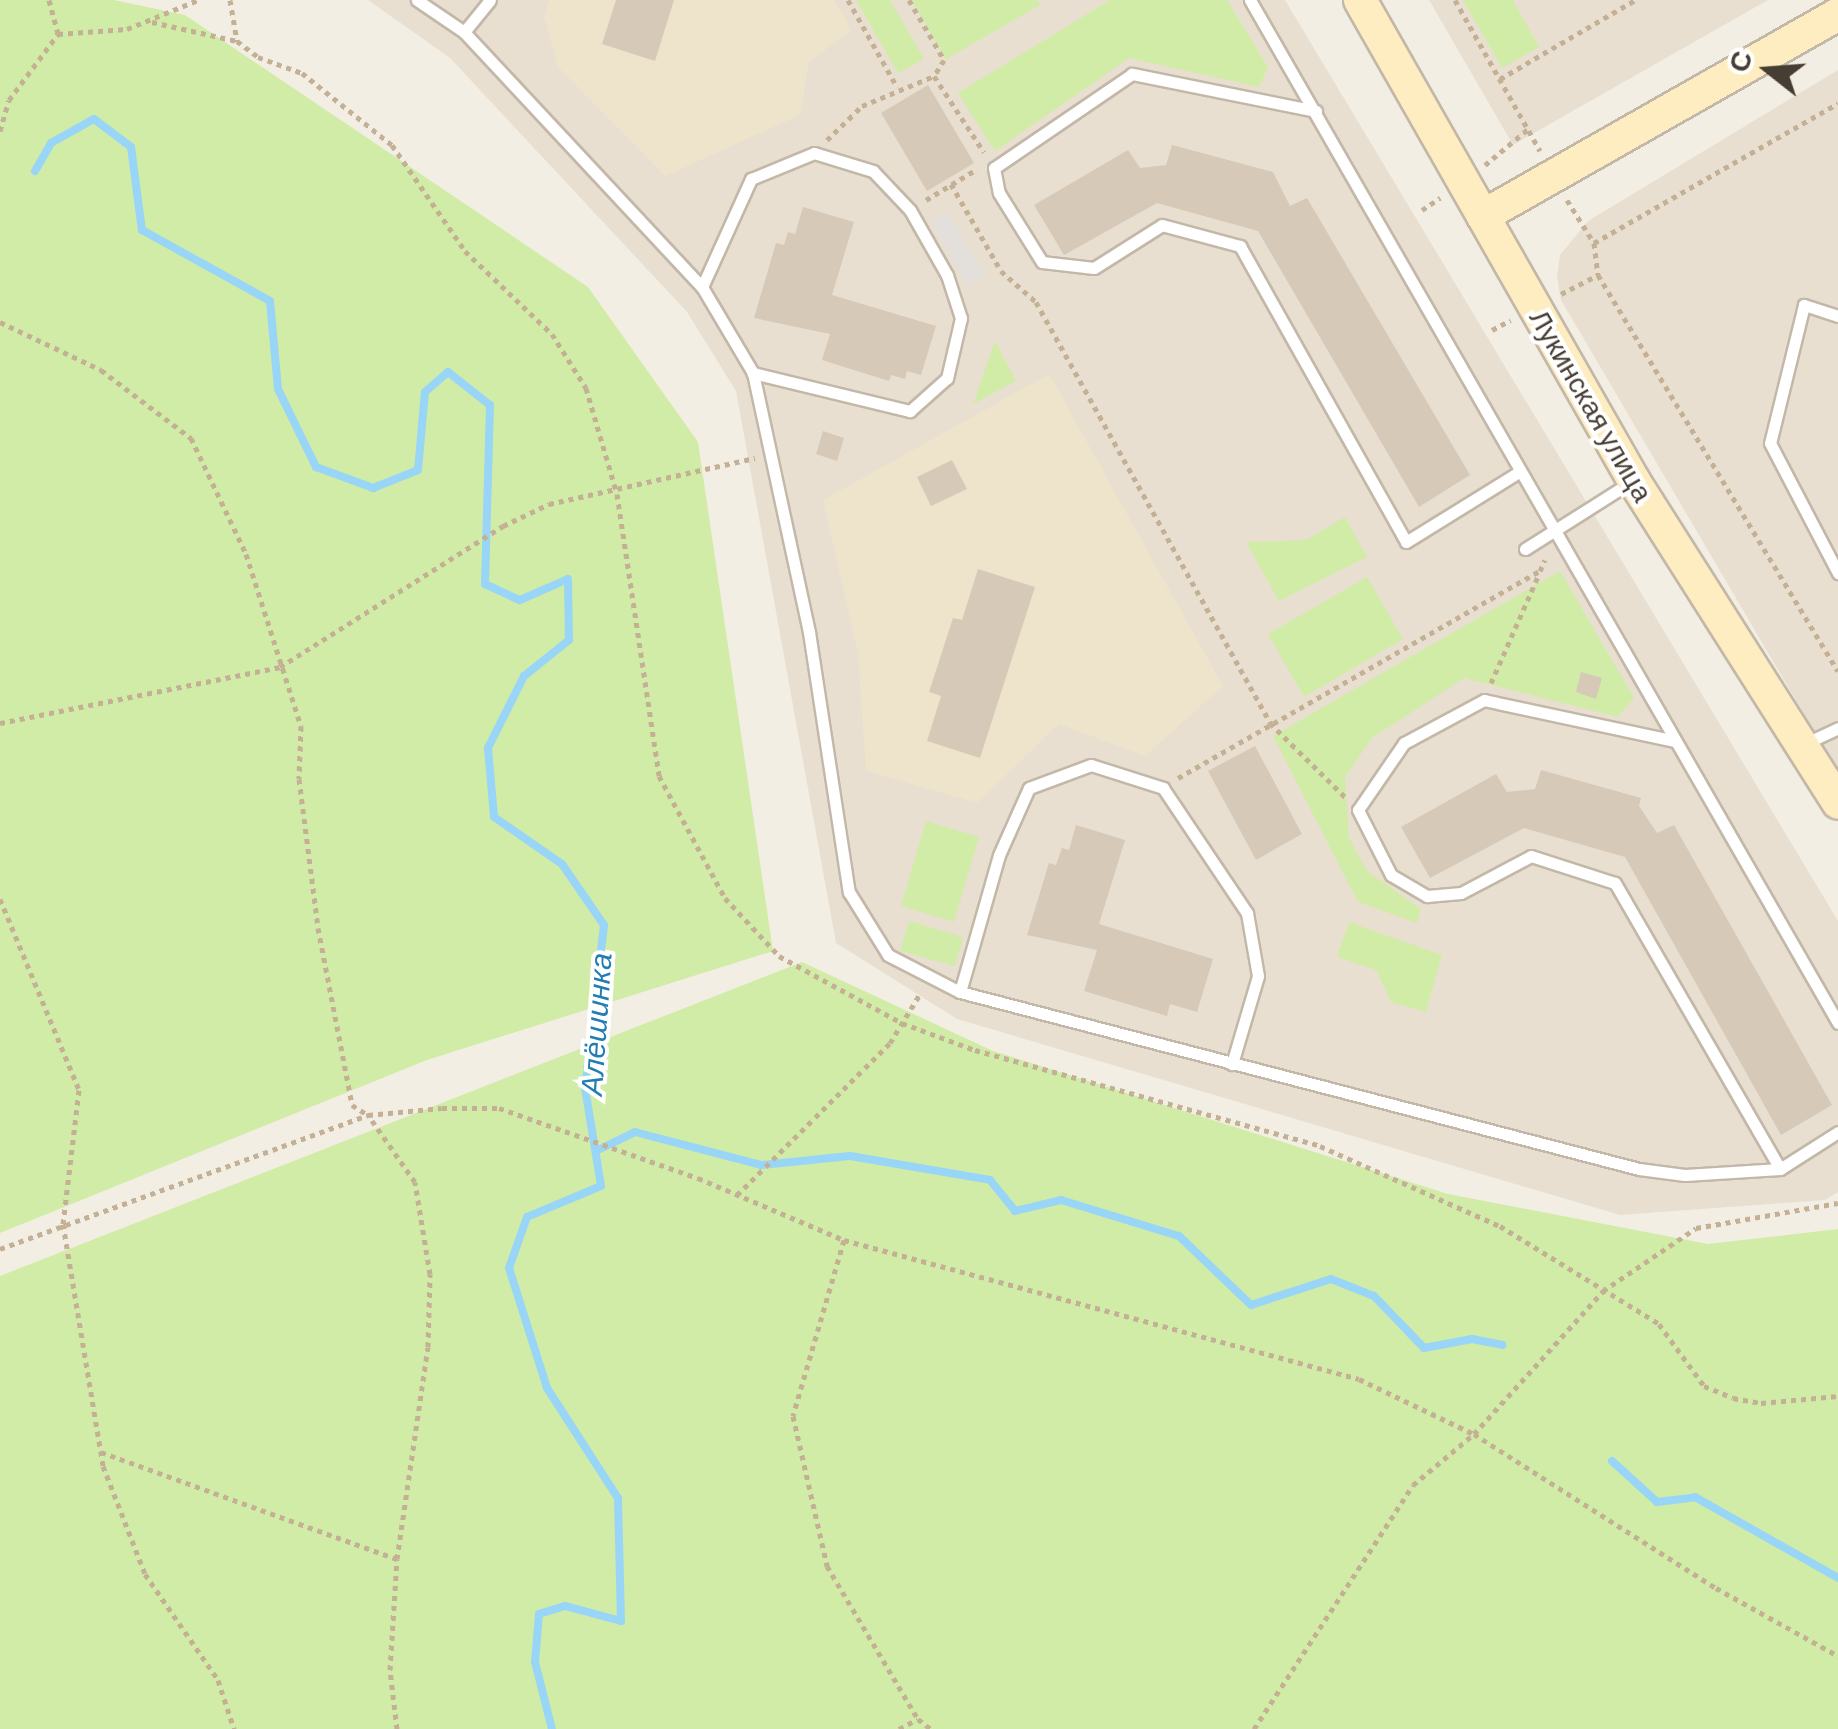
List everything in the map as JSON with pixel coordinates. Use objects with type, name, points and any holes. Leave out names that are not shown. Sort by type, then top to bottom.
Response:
[{"type":"street","name":"Лукинская улица","points":[[1360,0],[1634,481],[1838,803]]},
{"type":"street","points":[[1483,216],[1838,14]]},
{"type":"lane","points":[[417,0],[464,32],[702,286],[753,373],[808,632],[849,892],[888,956],[960,992],[1639,1169],[1685,1174],[1780,1168],[1838,1132]]},
{"type":"lane","points":[[464,32],[490,0]]},
{"type":"lane","points":[[1250,0],[1838,1023]]},
{"type":"lane","points":[[1316,111],[1132,74],[994,168],[999,193],[1042,262],[1094,268],[1162,224],[1240,246],[1406,542],[1518,472]]},
{"type":"lane","points":[[702,286],[751,179],[814,153],[873,171],[910,210],[947,275],[961,318],[947,378],[910,411],[753,373]]},
{"type":"lane","points":[[1838,316],[1804,305],[1770,443],[1838,573]]},
{"type":"lane","points":[[1525,549],[1634,481]]},
{"type":"lane","points":[[1675,741],[1484,700],[1404,743],[1358,810],[1391,875],[1428,896],[1462,893],[1531,856],[1615,882],[1780,1168]]},
{"type":"lane","points":[[1804,744],[1838,728]]},
{"type":"lane","points":[[960,992],[998,854],[1030,788],[1091,766],[1163,788],[1246,914],[1258,976],[1232,1064]]},
{"type":"path","points":[[49,0],[58,34]]},
{"type":"path","points":[[0,132],[10,100],[58,34],[150,22],[198,0]]},
{"type":"path","points":[[230,0],[238,41]]},
{"type":"path","points":[[848,0],[898,87]]},
{"type":"path","points":[[814,153],[862,106],[898,87],[934,76],[944,60],[909,0]]},
{"type":"path","points":[[1455,0],[1594,243],[1598,276],[1838,671]]},
{"type":"path","points":[[1500,79],[1635,0]]},
{"type":"path","points":[[150,22],[238,41],[258,57],[302,73],[392,145],[465,251],[552,334],[586,388],[617,494],[654,752],[669,797],[742,921],[779,956],[902,1022],[975,1050],[1320,1146],[1500,1226],[1659,1324],[1704,1386],[1761,1403],[1838,1396]]},
{"type":"path","points":[[933,196],[951,184],[994,168],[934,76]]},
{"type":"path","points":[[1594,243],[1838,103]]},
{"type":"path","points":[[951,184],[1001,271],[1036,302],[1270,723],[1358,810]]},
{"type":"path","points":[[0,322],[101,370],[191,438],[246,554],[301,726],[299,779],[318,928],[352,1105],[368,1116],[415,1182],[430,1274],[428,1346],[397,1560],[390,1670],[397,1729]]},
{"type":"path","points":[[0,723],[280,667],[502,526],[549,504],[617,494],[770,454]]},
{"type":"path","points":[[1484,700],[1556,533]]},
{"type":"path","points":[[1163,788],[1540,571]]},
{"type":"path","points":[[0,900],[80,1090],[63,1224],[101,1452],[145,1574],[218,1680],[234,1729]]},
{"type":"path","points":[[737,1196],[744,1182],[890,1044],[930,978]]},
{"type":"path","points":[[0,1250],[368,1116],[499,1108],[572,1132],[844,1240],[1359,1379],[1474,1434],[1716,1588],[1838,1656]]},
{"type":"path","points":[[1254,1729],[1412,1486],[1474,1434],[1603,1291],[1696,1228],[1838,1202]]},
{"type":"path","points":[[844,1240],[794,1416],[826,1566],[918,1718],[931,1729]]},
{"type":"path","points":[[101,1452],[397,1560]]},
{"type":"path","points":[[899,1729],[918,1718]]},
{"type":"shaded area","points":[[368,0],[1285,0],[1838,921],[1838,1192],[1825,1200],[1620,1215],[957,1019],[836,943],[736,391],[687,312],[450,58]]},
{"type":"shaded area","points":[[549,0],[834,0],[851,30],[809,62],[800,115],[665,176],[558,67],[544,17]]},
{"type":"shaded area","points":[[1429,0],[1768,0],[1513,145]]},
{"type":"shaded area","points":[[1838,70],[1838,772],[1561,300],[1557,277],[1560,255],[1588,221]]},
{"type":"shaded area","points":[[948,212],[985,275],[967,286],[931,222]]},
{"type":"shaded area","points":[[1049,374],[1223,686],[1145,756],[1059,724],[977,803],[866,771],[858,653],[823,500]]},
{"type":"green space","points":[[0,0],[114,0],[185,15],[588,287],[698,442],[773,951],[427,1060],[0,1233]]},
{"type":"green space","points":[[856,0],[890,0],[924,59],[898,73]]},
{"type":"green space","points":[[912,0],[1038,0],[1040,5],[946,59]]},
{"type":"green space","points":[[1110,0],[1227,0],[1268,67],[1259,87],[1129,58],[995,151],[958,93]]},
{"type":"green space","points":[[1463,0],[1513,0],[1539,47],[1502,68]]},
{"type":"green space","points":[[995,341],[1016,381],[973,404]]},
{"type":"green space","points":[[1345,517],[1367,557],[1279,601],[1246,542],[1306,540]]},
{"type":"green space","points":[[1560,571],[1634,698],[1618,717],[1464,678],[1372,738],[1345,777],[1349,838],[1367,871],[1421,909],[1417,923],[1358,902],[1273,736]]},
{"type":"green space","points":[[1367,577],[1403,639],[1304,697],[1268,634]]},
{"type":"green space","points":[[926,821],[979,837],[954,922],[901,906]]},
{"type":"green space","points":[[909,921],[963,937],[955,966],[900,951]]},
{"type":"green space","points":[[1349,922],[1442,955],[1426,1012],[1391,1002],[1376,970],[1337,957]]},
{"type":"green space","points":[[802,962],[993,1051],[1448,1194],[1708,1244],[1838,1229],[1838,1729],[0,1729],[0,1276]]},
{"type":"building","points":[[616,0],[674,0],[655,61],[602,44]]},
{"type":"building","points":[[928,85],[974,163],[927,191],[881,113]]},
{"type":"building","points":[[1172,145],[1273,172],[1290,206],[1307,198],[1470,475],[1419,507],[1258,231],[1157,203],[1064,255],[1034,205],[1128,150],[1140,168],[1166,165]]},
{"type":"building","points":[[803,207],[854,222],[832,295],[936,326],[921,375],[907,371],[905,379],[891,375],[889,381],[822,360],[830,334],[754,318],[776,243],[784,245],[788,232],[795,234]]},
{"type":"building","points":[[823,431],[844,438],[837,461],[816,454]]},
{"type":"building","points":[[952,460],[967,489],[931,506],[917,477]]},
{"type":"building","points":[[978,569],[1035,587],[980,758],[927,741],[941,696],[929,692],[953,618],[962,620]]},
{"type":"building","points":[[1581,672],[1602,678],[1596,699],[1576,692]]},
{"type":"building","points":[[1255,746],[1302,834],[1256,860],[1208,771]]},
{"type":"building","points":[[1541,770],[1641,798],[1639,806],[1657,833],[1674,825],[1832,1105],[1781,1135],[1625,857],[1524,828],[1430,878],[1401,827],[1496,774],[1507,792],[1535,789]]},
{"type":"building","points":[[1076,825],[1125,840],[1099,924],[1213,959],[1197,1012],[1170,1004],[1167,1016],[1084,991],[1097,950],[1027,935],[1049,863],[1056,865],[1062,848],[1069,850]]},
{"type":"waterway","name":"Алёшинка","points":[[35,171],[51,143],[94,119],[131,147],[142,230],[270,301],[278,389],[316,467],[373,488],[418,470],[425,392],[448,372],[490,405],[485,584],[520,600],[568,579],[569,640],[524,676],[488,748],[494,817],[562,864],[604,925],[585,1088],[601,1186],[527,1217],[509,1268],[547,1388],[618,1498],[621,1621],[565,1606],[539,1614],[535,1662],[552,1729]]},
{"type":"waterway","points":[[598,1150],[635,1132],[761,1165],[850,1156],[990,1180],[1015,1211],[1061,1200],[1179,1236],[1251,1305],[1331,1279],[1374,1296],[1424,1348],[1472,1339],[1502,1345]]},
{"type":"waterway","points":[[1612,1461],[1657,1502],[1695,1497],[1838,1578]]}]
